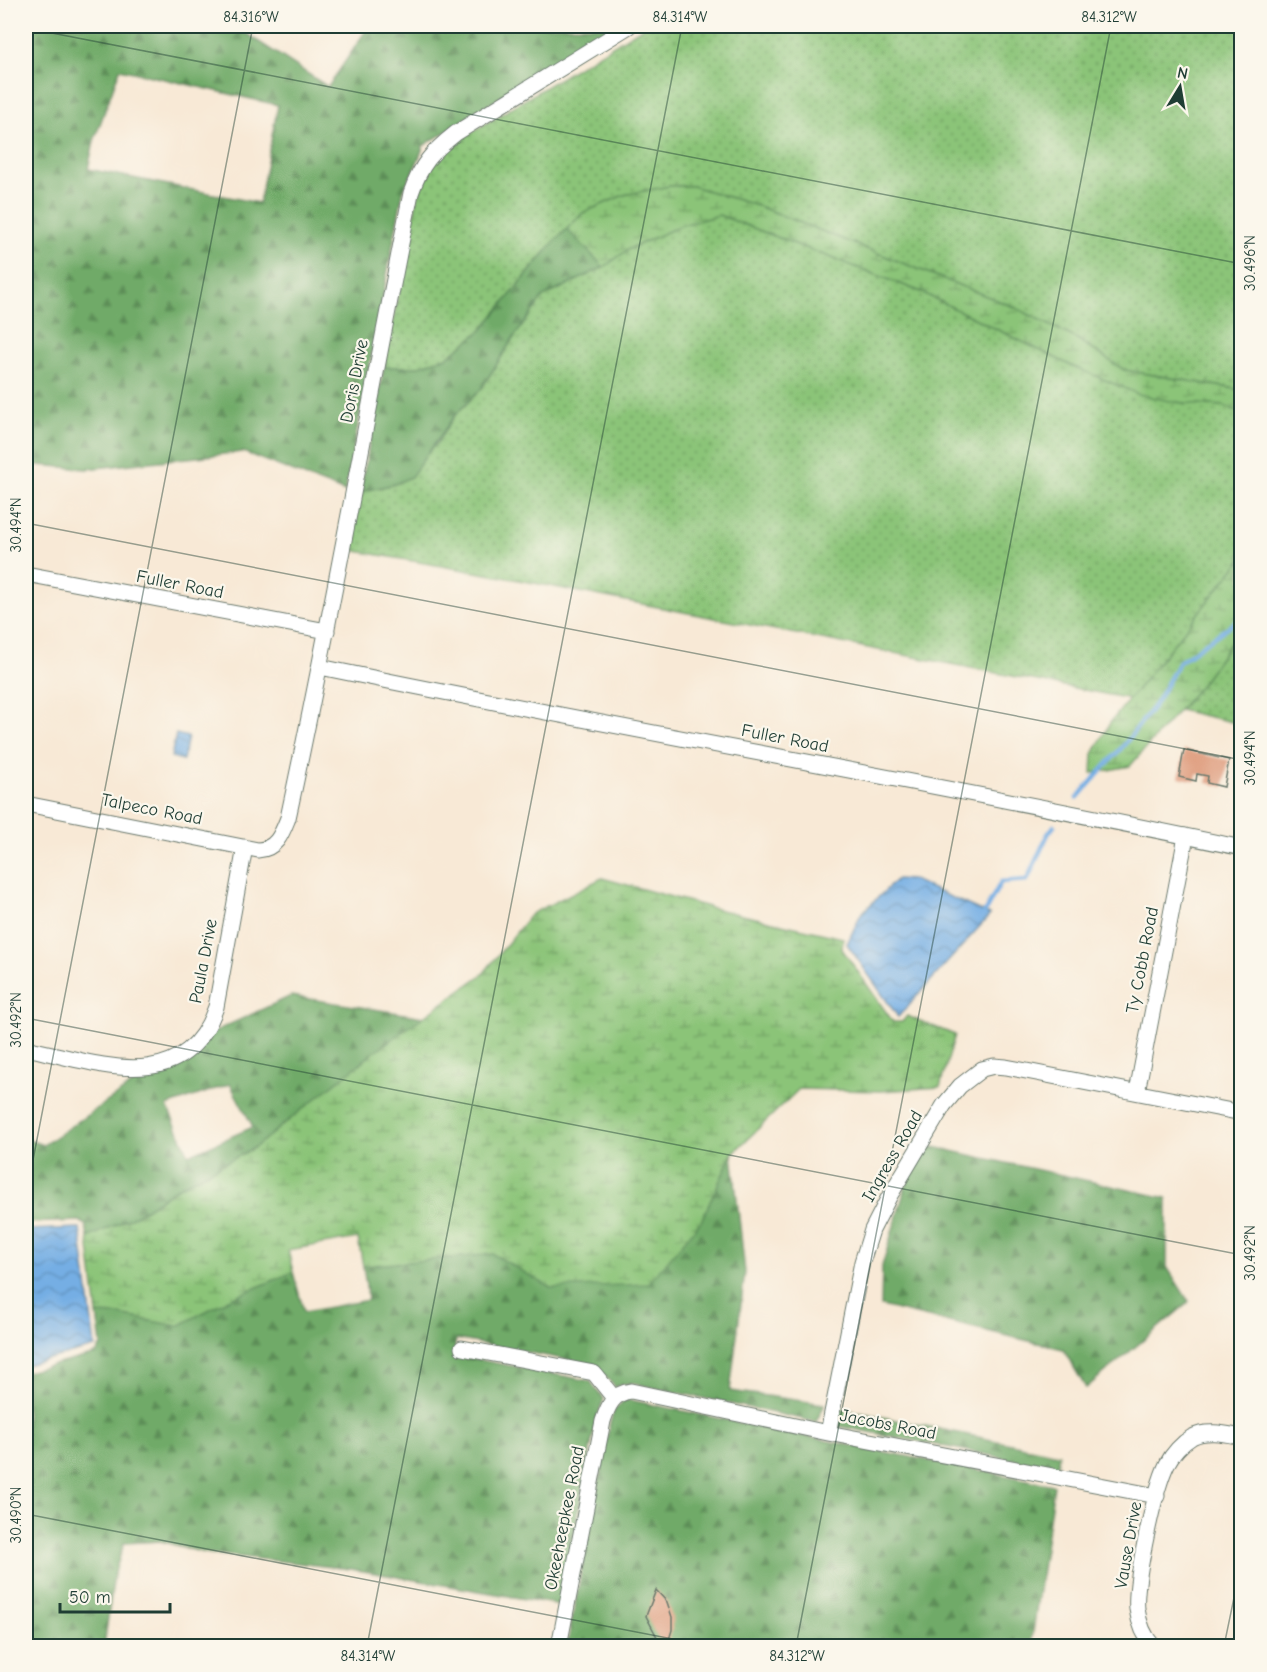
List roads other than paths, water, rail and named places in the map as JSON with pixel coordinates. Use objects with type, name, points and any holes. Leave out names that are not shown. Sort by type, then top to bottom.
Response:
[{"type":"street","name":"Doris Drive","points":[[270,848],[282,836],[288,818],[320,667],[411,193],[417,176],[435,150],[456,133],[629,26]]},
{"type":"street","name":"Fuller Road","points":[[26,574],[327,631]]},
{"type":"street","name":"Fuller Road","points":[[320,667],[1242,848]]},
{"type":"street","name":"Talpeco Road","points":[[26,804],[258,850],[270,848]]},
{"type":"street","name":"Ty Cobb Road","points":[[1137,1092],[1186,836]]},
{"type":"street","name":"Paula Drive","points":[[26,1048],[130,1068],[149,1068],[172,1061],[194,1046],[210,1023],[216,1007],[245,847]]},
{"type":"street","name":"Ingress Road","points":[[828,1433],[860,1272],[872,1230],[889,1197],[938,1116],[960,1086],[982,1069],[994,1066],[1242,1113]]},
{"type":"street","points":[[462,1348],[594,1373],[614,1398]]},
{"type":"street","name":"Jacobs Road","points":[[614,1398],[622,1392],[631,1391],[828,1433],[1157,1496]]},
{"type":"street","name":"Okeeheepkee Road","points":[[559,1647],[603,1421],[614,1398]]},
{"type":"street","name":"Vause Drive","points":[[1150,1642],[1141,1625],[1137,1596],[1145,1548],[1167,1464],[1177,1451],[1198,1434],[1208,1432],[1242,1437]]},
{"type":"water","points":[[176,734],[188,737],[183,760],[171,757]]},
{"type":"water","points":[[897,879],[913,880],[990,915],[898,1017],[847,944],[861,914]]},
{"type":"water","points":[[80,1228],[95,1347],[26,1365],[26,1230]]},
{"type":"waterway","points":[[1077,798],[1124,745],[1156,703],[1179,662],[1242,617]]},
{"type":"waterway","points":[[983,915],[1001,882],[1027,880],[1054,826]]}]
